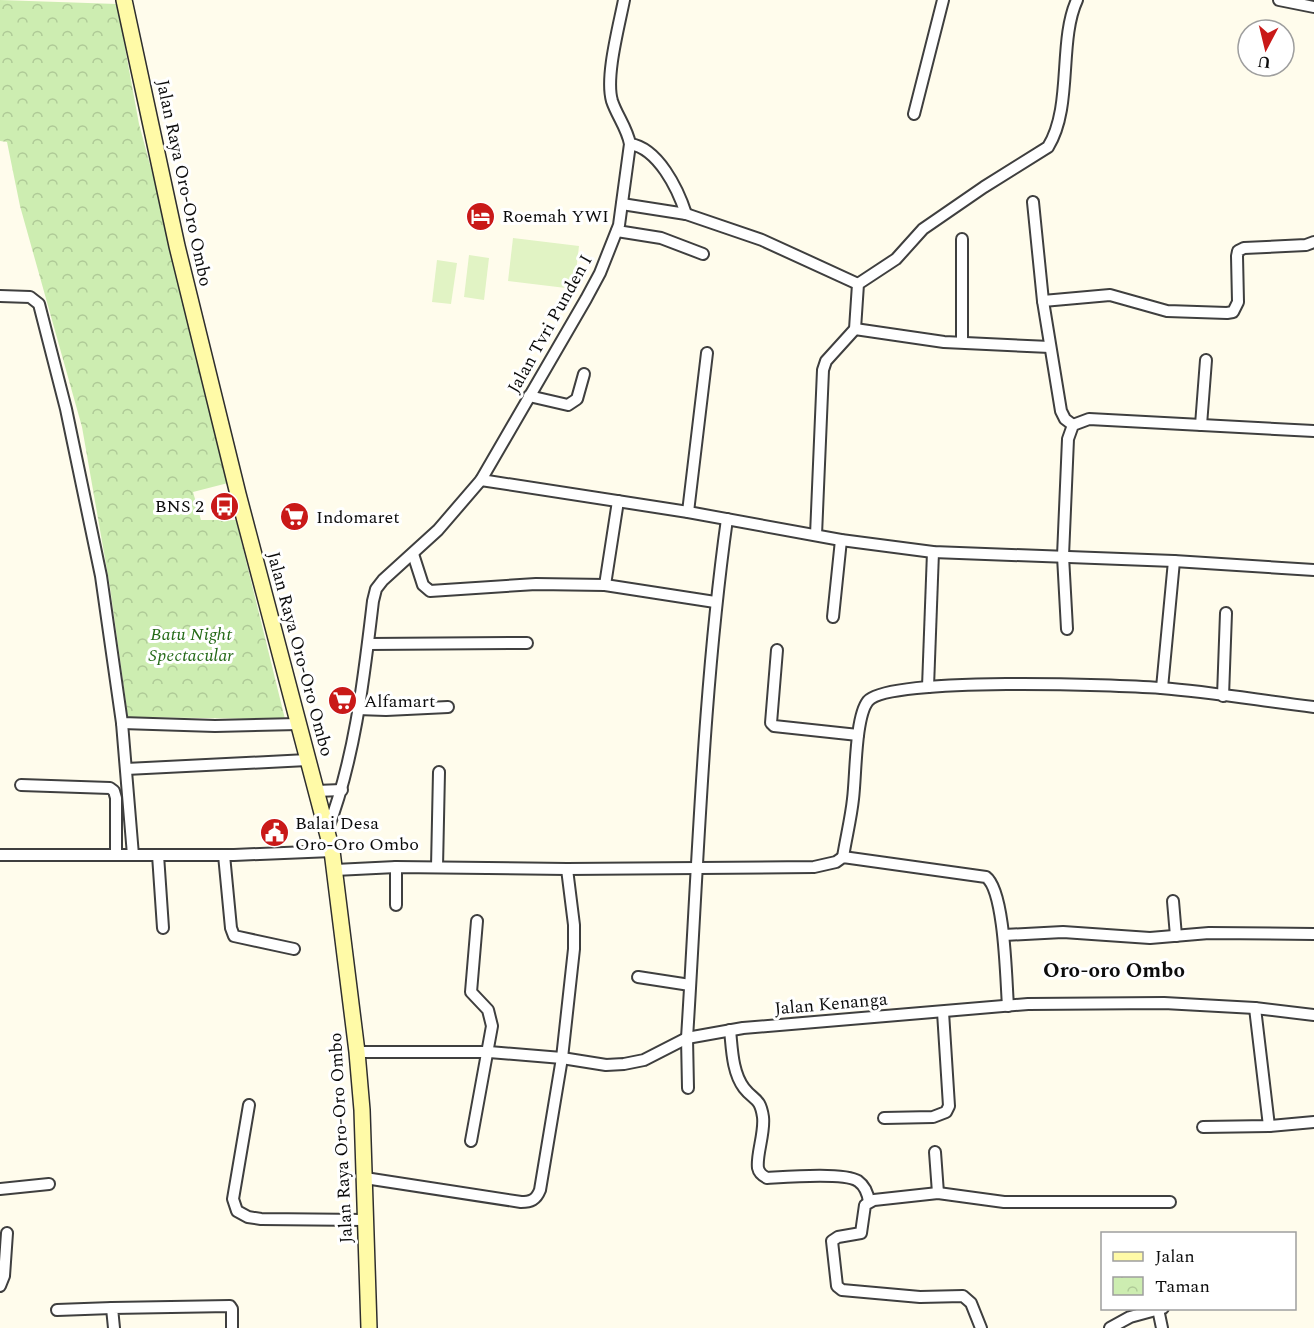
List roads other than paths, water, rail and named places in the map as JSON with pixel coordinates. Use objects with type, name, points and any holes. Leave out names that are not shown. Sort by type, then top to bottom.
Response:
[{"type":"main road","name":"Jalan Raya Oro-Oro Ombo","points":[[124,0],[177,246],[332,851],[357,1052],[365,1178],[369,1328]]},
{"type":"street","name":"Jalan Tvri Punden I","points":[[327,831],[349,763],[376,589],[395,567],[438,531],[481,480],[586,299],[600,273],[617,231],[630,144],[628,133],[613,102],[610,79],[624,0]]},
{"type":"street","points":[[914,114],[943,0]]},
{"type":"street","points":[[858,285],[892,263],[931,223],[984,186],[1048,147],[1054,137],[1059,115],[1071,22],[1077,0]]},
{"type":"street","points":[[1279,0],[1314,7]]},
{"type":"street","points":[[630,144],[646,149],[662,168],[679,192],[686,214]]},
{"type":"street","points":[[1033,202],[1043,301],[1061,411],[1065,419],[1073,425]]},
{"type":"street","points":[[622,204],[686,214],[762,240],[858,285]]},
{"type":"street","points":[[617,231],[661,238],[703,254]]},
{"type":"street","points":[[962,239],[962,342]]},
{"type":"street","points":[[1043,301],[1110,295],[1167,311],[1190,314],[1233,312],[1238,302],[1238,251],[1244,248],[1306,245],[1314,242]]},
{"type":"street","points":[[816,535],[823,370],[826,361],[855,329],[858,285]]},
{"type":"street","points":[[0,296],[30,297],[39,304],[66,409],[100,576],[122,723],[133,855]]},
{"type":"street","points":[[855,329],[944,342],[1050,347]]},
{"type":"street","points":[[688,512],[707,353]]},
{"type":"street","points":[[1201,425],[1206,360]]},
{"type":"street","points":[[529,396],[568,405],[577,399],[584,374]]},
{"type":"street","points":[[1067,629],[1063,556],[1068,439],[1073,425],[1089,419],[1314,431]]},
{"type":"street","points":[[481,480],[688,512],[842,540],[933,552],[1174,561],[1314,570]]},
{"type":"street","points":[[605,585],[618,501]]},
{"type":"street","points":[[688,1088],[687,1038],[707,693],[715,602],[726,519]]},
{"type":"street","points":[[833,617],[842,540]]},
{"type":"street","points":[[928,687],[933,552]]},
{"type":"street","points":[[413,554],[423,585],[430,591],[536,584],[605,585],[715,602]]},
{"type":"street","points":[[1162,688],[1174,561]]},
{"type":"street","points":[[1223,696],[1226,613]]},
{"type":"street","points":[[368,644],[527,643]]},
{"type":"street","points":[[777,650],[771,723],[774,726],[858,735]]},
{"type":"street","points":[[843,857],[853,801],[858,735],[864,708],[871,698],[896,690],[1032,684],[1162,688],[1314,707]]},
{"type":"street","points":[[357,709],[386,711],[448,707]]},
{"type":"street","points":[[122,723],[215,726],[298,724]]},
{"type":"street","points":[[126,769],[308,760]]},
{"type":"street","points":[[437,867],[439,772]]},
{"type":"street","points":[[21,785],[110,788],[114,791],[116,798],[116,855]]},
{"type":"street","points":[[316,791],[342,790]]},
{"type":"street","points":[[0,855],[224,855],[332,851]]},
{"type":"street","points":[[158,855],[163,928]]},
{"type":"street","points":[[224,855],[231,928],[234,936],[294,949]]},
{"type":"street","points":[[335,870],[396,867],[567,869],[814,867],[836,862],[843,857],[986,877],[993,885],[1004,935],[1008,1006]]},
{"type":"street","points":[[396,867],[396,905]]},
{"type":"street","points":[[365,1178],[520,1202],[533,1200],[540,1190],[562,1058],[574,938],[567,869]]},
{"type":"street","points":[[1173,901],[1176,936]]},
{"type":"street","points":[[471,1141],[492,1026],[488,1010],[471,993],[477,921]]},
{"type":"street","points":[[1004,935],[1063,932],[1150,938],[1209,933],[1314,934]]},
{"type":"street","points":[[638,977],[690,985]]},
{"type":"street","name":"Jalan Kenanga","points":[[357,1052],[489,1052],[562,1058],[606,1065],[624,1064],[651,1057],[687,1038],[730,1030],[1028,1004],[1164,1003],[1255,1008],[1314,1015]]},
{"type":"street","points":[[1255,1008],[1269,1126]]},
{"type":"street","points":[[884,1118],[933,1117],[946,1112],[949,1106],[943,1012]]},
{"type":"street","points":[[730,1030],[732,1054],[740,1081],[744,1089],[756,1098],[761,1107],[763,1122],[758,1168],[762,1176],[767,1178],[816,1176],[851,1179],[858,1182],[867,1192],[869,1202],[864,1211],[861,1233],[838,1237],[832,1241],[837,1286],[842,1290],[920,1297],[963,1296],[971,1303],[981,1328]]},
{"type":"street","points":[[249,1105],[233,1199],[237,1211],[261,1220],[365,1220]]},
{"type":"street","points":[[1203,1126],[1269,1126],[1314,1122]]},
{"type":"street","points":[[935,1152],[938,1193]]},
{"type":"street","points":[[0,1189],[50,1184]]},
{"type":"street","points":[[869,1202],[938,1193],[1005,1202],[1170,1202]]},
{"type":"street","points":[[0,1286],[4,1276],[7,1233]]},
{"type":"street","points":[[57,1310],[230,1306],[232,1328]]},
{"type":"street","points":[[112,1308],[114,1328]]},
{"type":"street","points":[[1110,1328],[1130,1317],[1157,1310]]},
{"type":"street","points":[[1161,1310],[1162,1328]]},
{"type":"place","name":"Roemah YWI","points":[[481,216]]},
{"type":"place","name":"BNS 2","points":[[225,506]]},
{"type":"place","name":"Indomaret","points":[[295,517]]},
{"type":"place","name":"Alfamart","points":[[343,701]]},
{"type":"place","name":"Balai Desa Oro-Oro Ombo","points":[[274,833]]},
{"type":"district","name":"Oro-oro Ombo","points":[[1114,971]]},
{"type":"park label","name":"Batu Night Spectacular","points":[[191,644]]}]
